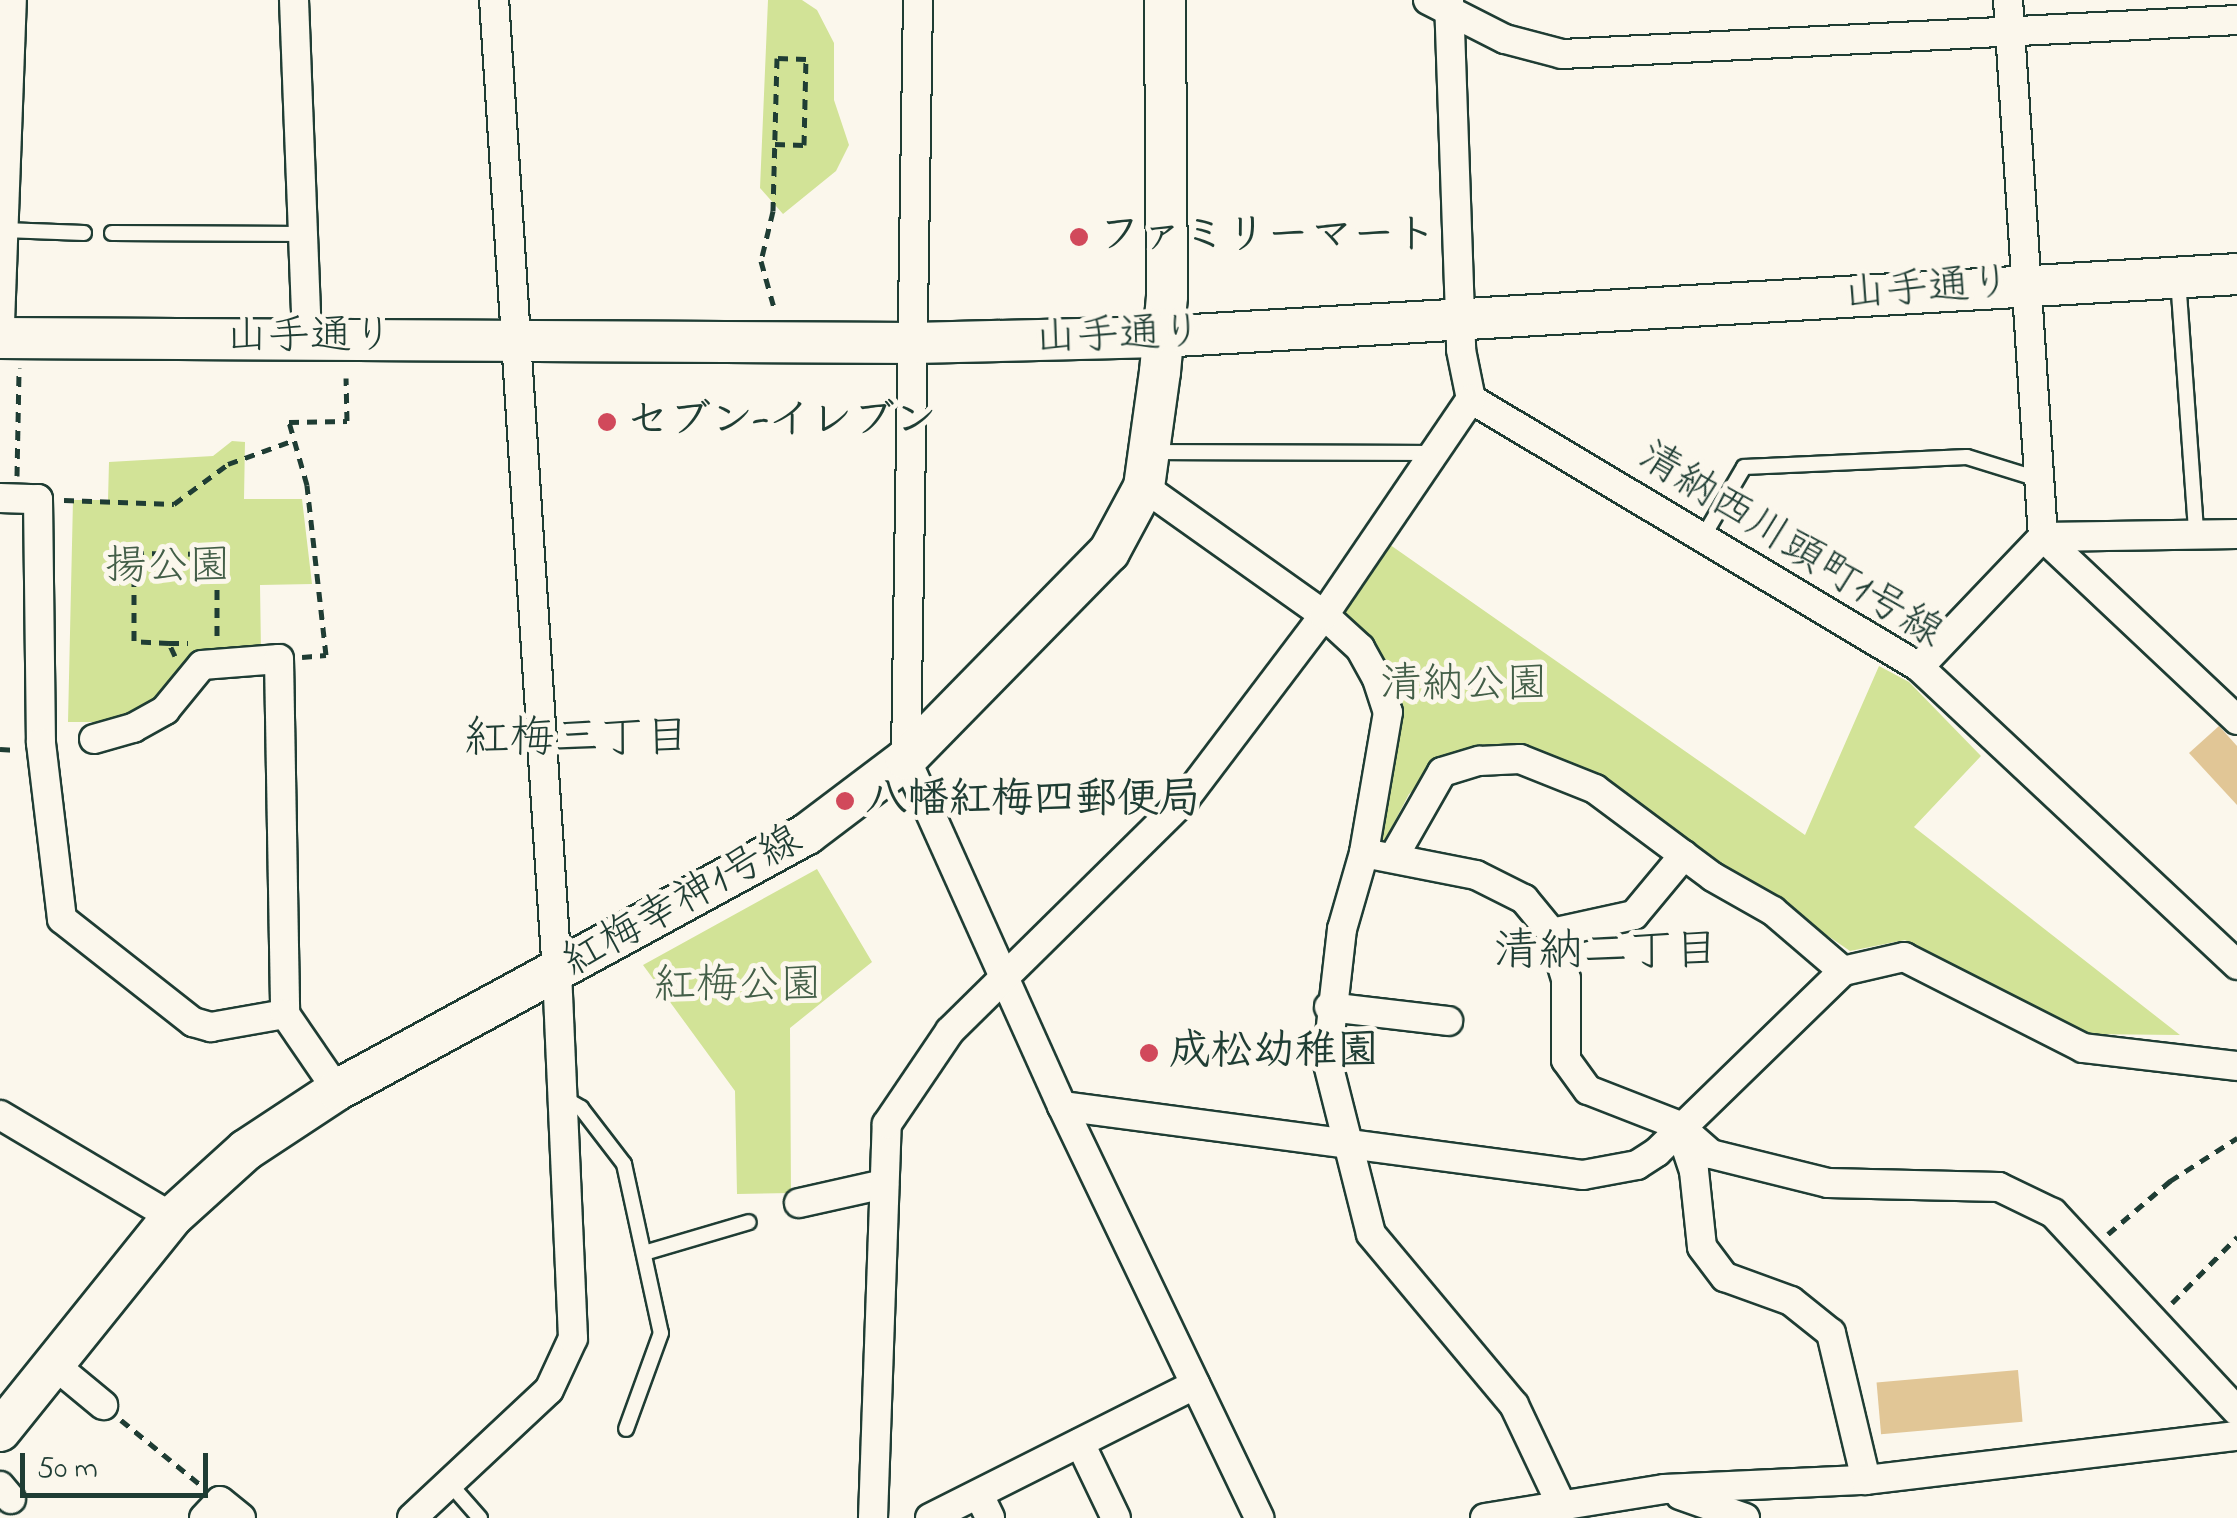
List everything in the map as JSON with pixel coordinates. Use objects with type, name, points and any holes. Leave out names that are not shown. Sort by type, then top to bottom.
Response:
[{"type":"street","points":[[0,323],[12,0]]},
{"type":"street","points":[[294,0],[307,338]]},
{"type":"street","points":[[412,1518],[550,1390],[572,1338],[558,973],[511,337],[494,0]]},
{"type":"street","points":[[918,0],[909,309],[914,343],[906,759],[1062,1106],[1259,1518]]},
{"type":"street","name":"紅梅幸神1号線","points":[[0,1431],[57,1367],[172,1217],[246,1150],[337,1090],[808,834],[906,759],[1110,552],[1147,470],[1159,337],[1167,296],[1165,0]]},
{"type":"street","points":[[2008,0],[2035,478],[2042,537],[2237,720]]},
{"type":"street","points":[[1442,4],[1505,40],[1562,54],[2237,20]]},
{"type":"street","points":[[873,1518],[887,1124],[950,1032],[1006,981],[1185,799],[1324,614],[1471,399],[1442,4]]},
{"type":"street","name":"山手通り","points":[[10,353],[307,338],[914,343],[1159,337],[2026,283],[2237,274]]},
{"type":"street","name":"清納西川頭町1号線","points":[[1471,399],[1919,666],[2237,965]]},
{"type":"street","points":[[1147,470],[1324,614],[1360,648],[1388,712],[1364,854],[1329,1007],[1327,1060],[1371,1234],[1514,1405],[1561,1504]]},
{"type":"street","points":[[18,499],[62,919],[193,1022],[211,1027],[285,1014]]},
{"type":"street","points":[[1919,666],[2042,537],[2196,531],[2237,534]]},
{"type":"street","points":[[94,739],[134,728],[165,710],[202,666],[279,659],[285,1014],[337,1090]]},
{"type":"street","points":[[1393,858],[1442,772],[1479,760],[1520,759],[1595,789],[1684,855],[1774,910],[1842,971]]},
{"type":"street","points":[[1364,854],[1476,876],[1524,899],[1552,933],[1566,978],[1566,1060],[1588,1090],[1678,1124],[1710,1154],[1828,1183],[1998,1187],[2053,1213],[2237,1411]]},
{"type":"street","points":[[1552,933],[1634,915],[1684,855]]},
{"type":"street","points":[[1062,1106],[1583,1175],[1637,1165],[1842,971],[1904,958],[2083,1048],[2237,1066]]},
{"type":"street","points":[[1329,1007],[1448,1020]]},
{"type":"street","points":[[0,1115],[172,1217]]},
{"type":"street","points":[[1678,1124],[1694,1172],[1702,1247],[1726,1277],[1791,1301],[1832,1333],[1866,1480]]},
{"type":"street","points":[[798,1203],[884,1184]]},
{"type":"street","points":[[57,1367],[103,1405]]},
{"type":"street","points":[[930,1518],[985,1506],[1080,1444],[1195,1385]]},
{"type":"street","points":[[1485,1518],[1664,1490],[1866,1480],[2237,1436]]},
{"type":"street","points":[[1080,1444],[1116,1518]]},
{"type":"street","points":[[1664,1490],[1745,1518]]},
{"type":"lane","points":[[4,230],[84,233]]},
{"type":"lane","points":[[112,233],[304,234]]},
{"type":"lane","points":[[2178,278],[2196,531]]},
{"type":"lane","points":[[1147,470],[1431,453]]},
{"type":"lane","points":[[1702,537],[1744,467],[1967,457],[2035,478]]},
{"type":"lane","points":[[564,1098],[581,1108],[624,1164],[660,1333],[626,1429]]},
{"type":"lane","points":[[644,1253],[749,1222]]},
{"type":"lane","points":[[451,1484],[480,1518]]},
{"type":"path","points":[[775,144],[804,144],[806,59],[777,58],[773,211],[760,261],[776,314]]},
{"type":"path","points":[[10,353],[18,499],[174,504],[228,464],[294,440]]},
{"type":"path","points":[[279,659],[326,655],[307,485],[289,422],[347,422],[346,378]]},
{"type":"path","points":[[134,552],[218,554],[217,644],[169,643],[134,641],[134,552]]},
{"type":"path","points":[[169,643],[186,682]]},
{"type":"path","points":[[2090,1251],[2130,1212],[2237,1138]]},
{"type":"path","points":[[2154,1322],[2237,1238]]},
{"type":"path","points":[[103,1405],[222,1512]]},
{"type":"green space","points":[[768,0],[802,0],[817,10],[834,43],[834,100],[849,145],[836,171],[783,214],[760,188]]},
{"type":"green space","name":"揚公園","points":[[232,441],[245,442],[244,499],[302,499],[312,584],[260,585],[261,651],[200,653],[146,709],[120,722],[68,722],[73,500],[108,500],[109,462],[213,456]]},
{"type":"green space","name":"清納公園","points":[[1386,542],[1805,835],[1879,666],[1909,682],[1981,756],[1914,827],[2180,1035],[2081,1034],[1905,940],[1850,951],[1598,779],[1439,767],[1409,794],[1384,842],[1377,838],[1400,722],[1366,636],[1346,615],[1345,602]]},
{"type":"green space","name":"紅梅公園","points":[[817,869],[872,962],[790,1028],[791,1193],[737,1194],[735,1091],[643,965]]},
{"type":"building","points":[[2219,726],[2237,746],[2237,805],[2189,753]]},
{"type":"building","points":[[2018,1370],[2023,1422],[1881,1434],[1877,1382]]},
{"type":"place","name":"ファミリーマート","points":[[1079,237]]},
{"type":"place","name":"セブン-イレブン","points":[[607,422]]},
{"type":"place","name":"八幡紅梅四郵便局","points":[[845,801]]},
{"type":"place","name":"成松幼稚園","points":[[1149,1053]]},
{"type":"district","name":"紅梅三丁目","points":[[577,741]]},
{"type":"district","name":"清納二丁目","points":[[1606,954]]}]
